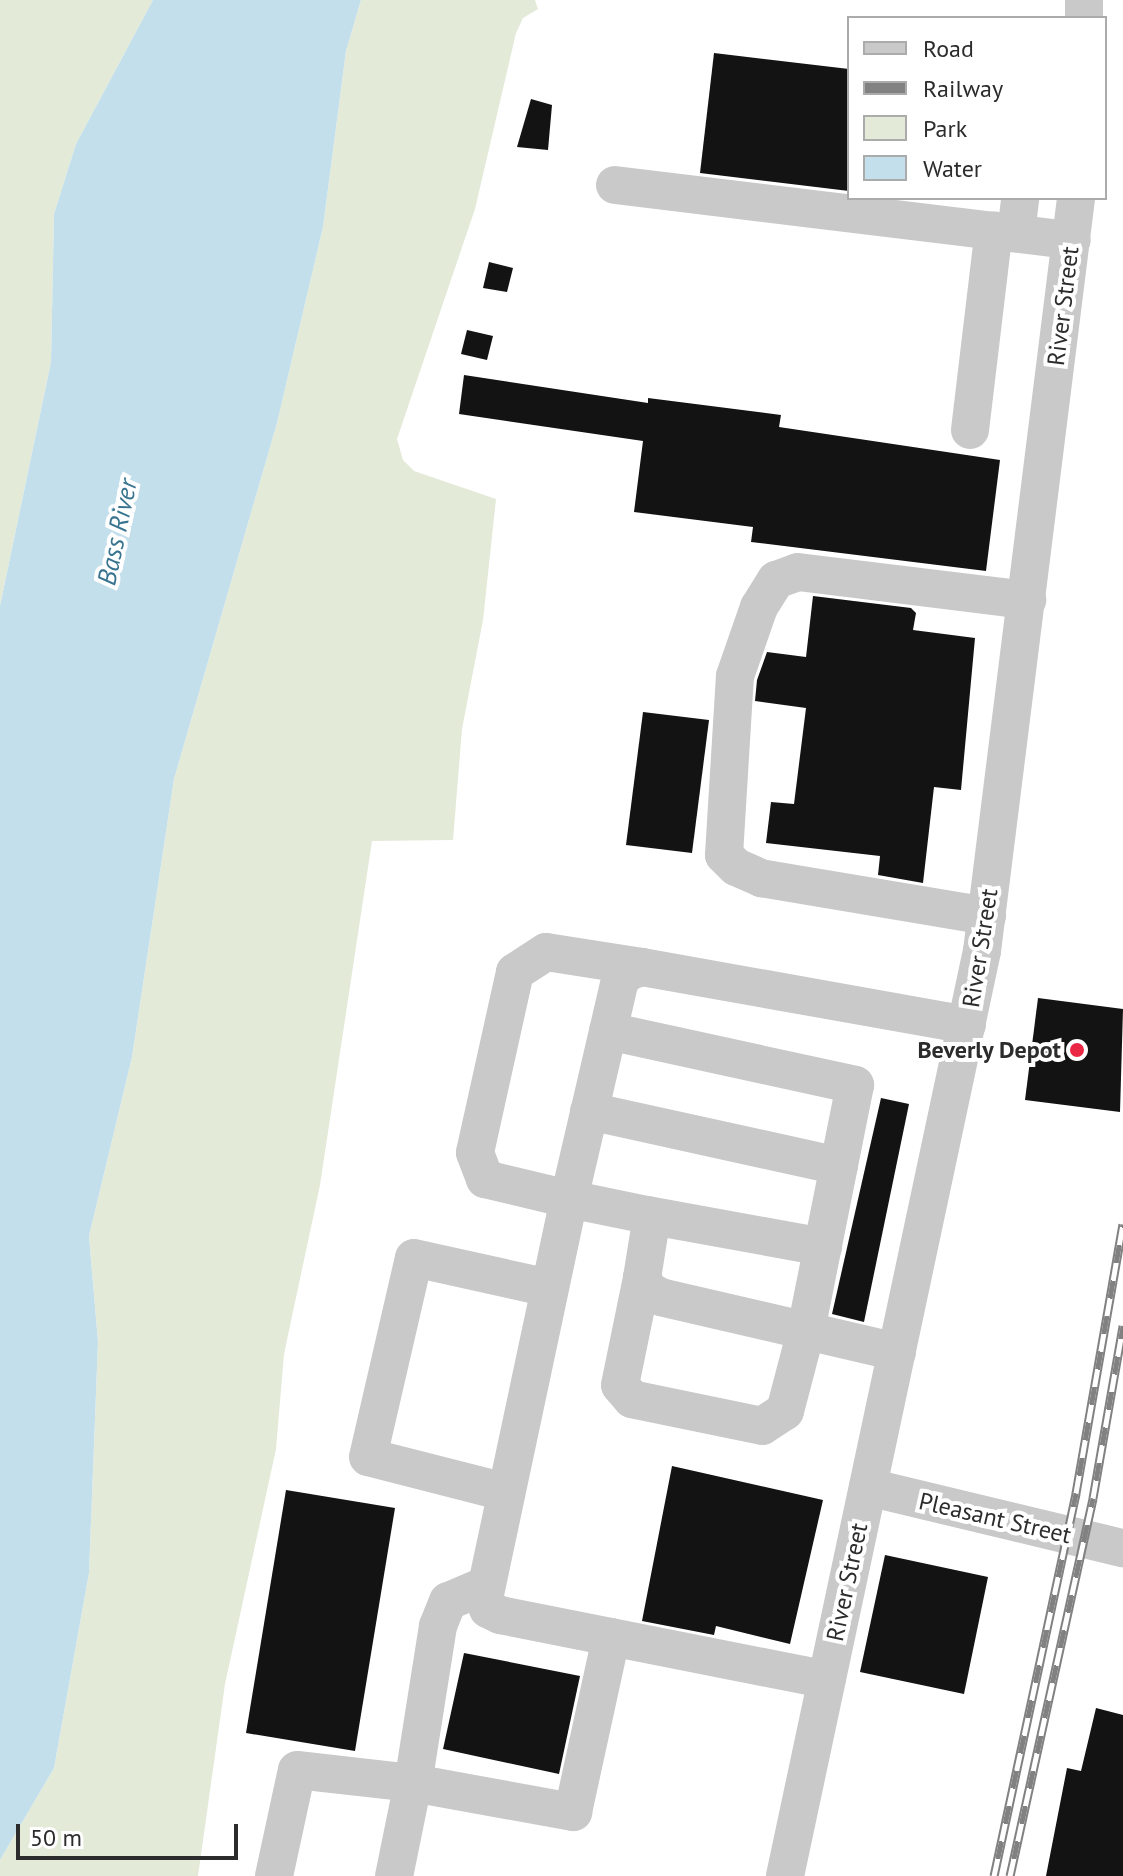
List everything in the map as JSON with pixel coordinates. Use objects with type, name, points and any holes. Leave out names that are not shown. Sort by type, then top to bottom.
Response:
[{"type":"street","points":[[615,185],[1010,220],[1072,240]]},
{"type":"street","name":"River Street","points":[[785,1876],[967,1025],[987,916],[1076,200]]},
{"type":"street","points":[[970,430],[1010,220]]},
{"type":"street","points":[[987,916],[761,878],[736,867],[724,855],[735,676],[759,607],[776,580],[798,572],[1027,600]]},
{"type":"street","points":[[823,1247],[647,1215],[485,1179],[475,1153],[515,972],[546,952],[967,1025]]},
{"type":"street","points":[[642,967],[620,980],[484,1586],[488,1609],[500,1615],[827,1680]]},
{"type":"street","points":[[608,1031],[855,1085],[806,1331],[785,1411],[762,1426],[632,1399],[620,1385],[651,1222],[647,1215]]},
{"type":"street","points":[[589,1111],[839,1166]]},
{"type":"street","points":[[505,1492],[368,1457],[414,1258],[549,1288]]},
{"type":"street","points":[[642,1278],[649,1291],[661,1297],[897,1352]]},
{"type":"street","name":"Pleasant Street","points":[[868,1487],[1123,1548]]},
{"type":"street","points":[[394,1876],[413,1783],[438,1626],[448,1601],[484,1586]]},
{"type":"street","points":[[274,1876],[297,1770],[413,1783],[573,1812],[619,1638]]},
{"type":"green space","points":[[0,0],[153,0],[76,144],[54,214],[51,362],[0,606]]},
{"type":"green space","points":[[361,0],[535,0],[538,9],[523,18],[516,33],[475,209],[397,439],[403,460],[414,471],[496,499],[483,620],[462,729],[453,840],[372,841],[320,1185],[284,1354],[276,1449],[225,1684],[198,1876],[0,1876],[0,1860],[54,1768],[89,1573],[98,1342],[89,1236],[132,1057],[174,779],[277,423],[323,227],[346,51]]},
{"type":"water","name":"Bass River","points":[[153,0],[361,0],[346,51],[323,227],[277,423],[174,779],[132,1057],[89,1236],[98,1342],[89,1573],[54,1768],[0,1860],[0,606],[51,362],[54,214],[76,144]]},
{"type":"building","points":[[714,53],[847,69],[847,191],[700,173]]},
{"type":"building","points":[[531,99],[552,105],[548,150],[517,147]]},
{"type":"building","points":[[489,262],[513,268],[507,292],[483,288]]},
{"type":"building","points":[[467,330],[493,336],[487,360],[461,354]]},
{"type":"building","points":[[464,375],[648,403],[648,398],[781,415],[779,427],[1000,460],[986,571],[751,542],[753,527],[634,512],[643,441],[459,414]]},
{"type":"building","points":[[813,596],[911,608],[916,613],[913,630],[975,638],[961,790],[934,787],[923,883],[878,875],[880,856],[766,843],[771,802],[794,804],[806,708],[755,701],[757,680],[767,652],[806,657]]},
{"type":"building","points":[[643,712],[709,720],[692,853],[626,845]]},
{"type":"building","name":"Beverly Depot","points":[[1038,998],[1123,1009],[1120,1112],[1025,1100]]},
{"type":"building","points":[[881,1098],[909,1104],[864,1322],[832,1314]]},
{"type":"building","points":[[672,1466],[823,1500],[790,1644],[716,1626],[714,1635],[642,1621]]},
{"type":"building","points":[[286,1490],[395,1508],[355,1751],[246,1733]]},
{"type":"building","points":[[885,1555],[988,1577],[964,1694],[860,1672]]},
{"type":"building","points":[[464,1653],[580,1676],[559,1774],[443,1749]]},
{"type":"building","points":[[1096,1708],[1123,1715],[1123,1876],[1046,1876],[1067,1768],[1081,1771]]},
{"type":"railway","points":[[994,1876],[1076,1493],[1123,1224]]},
{"type":"railway","points":[[1010,1876],[1093,1498],[1123,1326]]},
{"type":"place","name":"Beverly Depot","points":[[1077,1050]]}]
